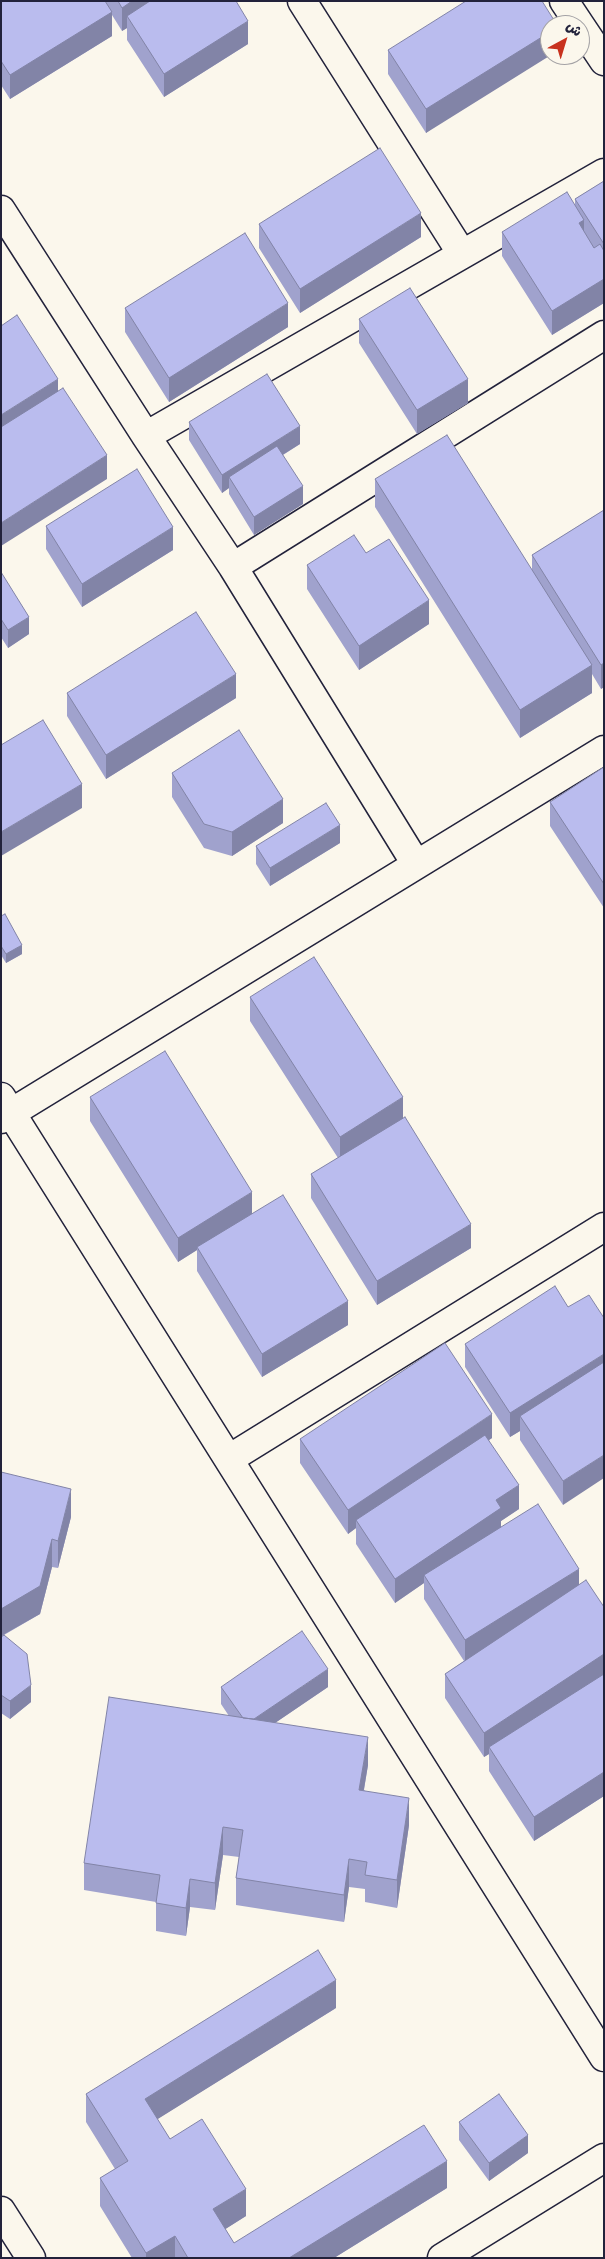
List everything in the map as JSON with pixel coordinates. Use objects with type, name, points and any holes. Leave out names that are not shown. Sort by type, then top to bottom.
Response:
[{"type":"street","points":[[302,1],[462,254]]},
{"type":"street","points":[[564,1],[573,15]]},
{"type":"street","points":[[590,40],[604,62]]},
{"type":"street","points":[[146,436],[604,173]]},
{"type":"street","points":[[1,210],[146,436],[233,567],[416,864]]},
{"type":"street","points":[[233,567],[604,335]]},
{"type":"street","points":[[604,750],[5,1110],[229,1459],[604,2056]]},
{"type":"street","points":[[229,1459],[602,1231]]},
{"type":"street","points":[[442,2258],[604,2158]]},
{"type":"street","points":[[1,2211],[31,2258]]},
{"type":"building","points":[[1,1],[105,1],[112,12],[10,75],[1,61]]},
{"type":"building","points":[[118,1],[132,1],[122,8]]},
{"type":"building","points":[[150,1],[236,1],[248,21],[164,74],[127,16]]},
{"type":"building","points":[[466,1],[542,1],[551,15],[540,15],[540,38],[426,109],[388,50]]},
{"type":"building","points":[[380,148],[421,213],[300,289],[259,224]]},
{"type":"building","points":[[604,181],[604,244],[575,199]]},
{"type":"building","points":[[567,192],[584,220],[579,223],[594,248],[600,244],[604,251],[604,279],[552,311],[502,232]]},
{"type":"building","points":[[245,233],[288,303],[169,378],[125,308]]},
{"type":"building","points":[[410,288],[468,379],[417,410],[359,319]]},
{"type":"building","points":[[17,315],[58,379],[1,415],[1,326]]},
{"type":"building","points":[[267,374],[300,426],[222,475],[189,422]]},
{"type":"building","points":[[63,388],[107,455],[1,523],[1,427]]},
{"type":"building","points":[[447,435],[592,665],[520,710],[375,479]]},
{"type":"building","points":[[277,446],[303,486],[254,517],[229,477]]},
{"type":"building","points":[[137,469],[173,527],[82,584],[46,526]]},
{"type":"building","points":[[604,510],[604,663],[601,665],[532,555]]},
{"type":"building","points":[[354,535],[366,553],[389,539],[429,600],[359,646],[307,565]]},
{"type":"building","points":[[1,572],[29,617],[8,630],[1,619]]},
{"type":"building","points":[[196,612],[236,674],[106,755],[67,693]]},
{"type":"building","points":[[43,720],[82,784],[1,832],[1,745]]},
{"type":"building","points":[[239,730],[283,799],[232,832],[204,824],[172,773]]},
{"type":"building","points":[[604,767],[604,884],[550,802]]},
{"type":"building","points":[[326,803],[340,825],[270,868],[256,846]]},
{"type":"building","points":[[5,914],[22,945],[6,954],[1,946],[1,916]]},
{"type":"building","points":[[314,957],[403,1097],[340,1137],[250,997]]},
{"type":"building","points":[[165,1051],[252,1192],[178,1238],[90,1097]]},
{"type":"building","points":[[405,1117],[471,1224],[377,1281],[311,1174]]},
{"type":"building","points":[[283,1195],[348,1301],[262,1354],[197,1247]]},
{"type":"building","points":[[555,1286],[568,1307],[589,1295],[604,1318],[604,1354],[510,1413],[465,1344]]},
{"type":"building","points":[[445,1343],[492,1414],[348,1510],[300,1439]]},
{"type":"building","points":[[604,1362],[604,1455],[563,1481],[520,1416]]},
{"type":"building","points":[[485,1435],[519,1485],[496,1500],[501,1508],[395,1579],[356,1520]]},
{"type":"building","points":[[1,1472],[71,1489],[58,1541],[52,1539],[40,1586],[1,1609]]},
{"type":"building","points":[[538,1504],[579,1569],[465,1640],[424,1575]]},
{"type":"building","points":[[586,1580],[604,1607],[604,1654],[484,1733],[445,1674]]},
{"type":"building","points":[[302,1631],[328,1669],[254,1719],[243,1718],[221,1687]]},
{"type":"building","points":[[4,1635],[27,1654],[31,1685],[10,1701],[1,1695],[1,1637]]},
{"type":"building","points":[[604,1674],[604,1772],[534,1817],[489,1747]]},
{"type":"building","points":[[109,1697],[368,1737],[359,1790],[409,1798],[397,1880],[365,1875],[367,1862],[349,1859],[344,1895],[236,1878],[243,1830],[223,1827],[215,1883],[190,1879],[186,1908],[156,1903],[160,1875],[84,1863]]},
{"type":"building","points":[[318,1950],[336,1980],[145,2099],[170,2139],[202,2119],[246,2189],[213,2209],[234,2243],[424,2125],[447,2161],[289,2258],[188,2258],[175,2236],[146,2253],[100,2178],[128,2161],[86,2094]]},
{"type":"building","points":[[499,2094],[528,2135],[489,2163],[459,2122]]}]
